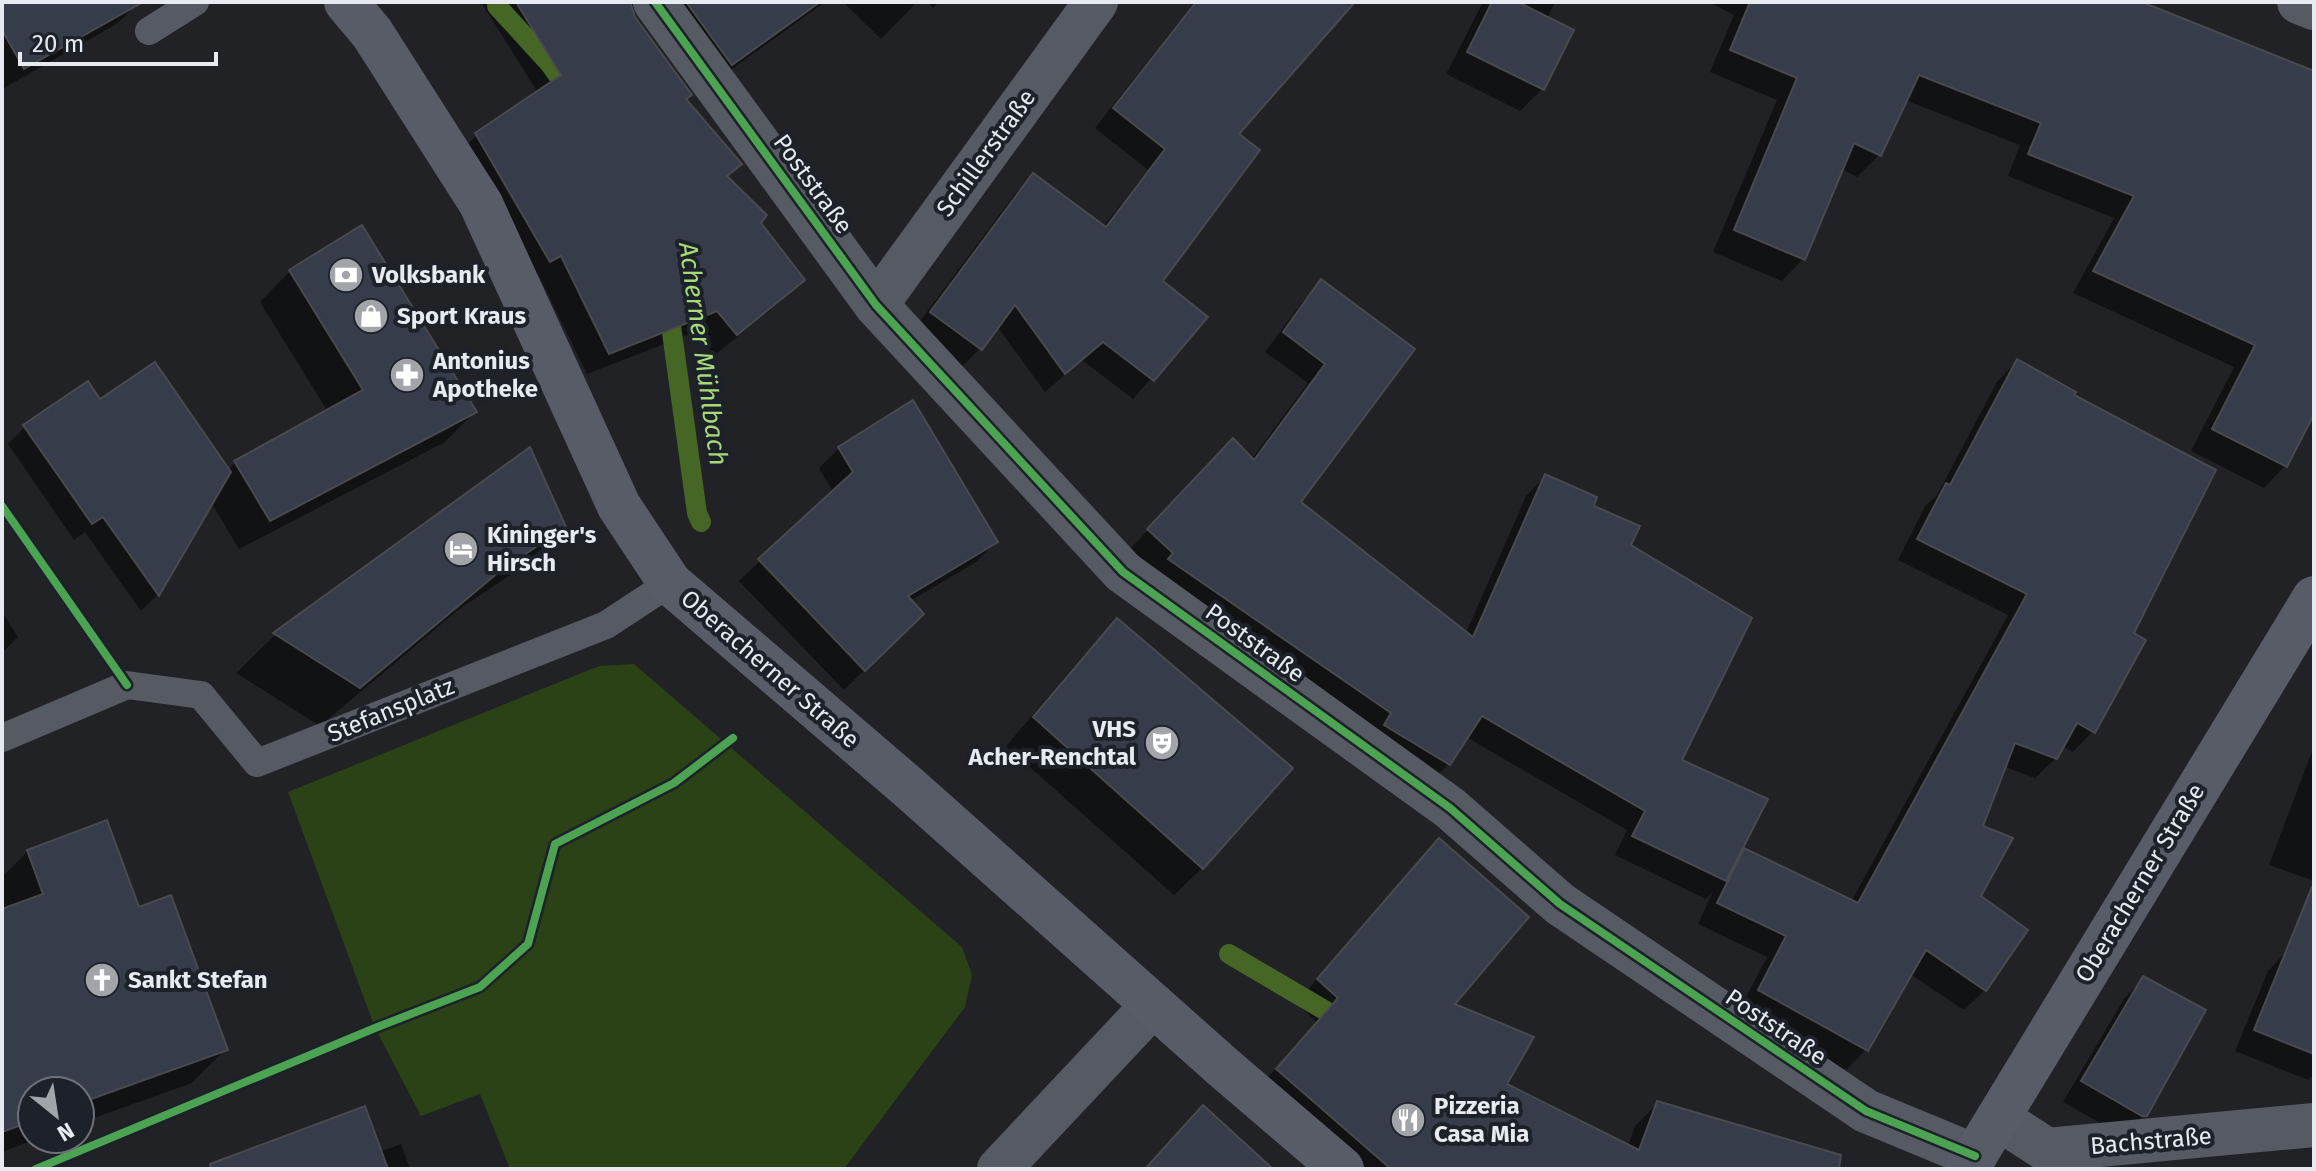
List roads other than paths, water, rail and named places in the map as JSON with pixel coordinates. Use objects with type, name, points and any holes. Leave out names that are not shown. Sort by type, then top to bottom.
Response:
[{"type":"main road","name":"Oberacherner Straße","points":[[362,12],[481,204],[619,506],[670,583],[907,786],[1342,1169]]},
{"type":"main road","name":"Oberacherner Straße","points":[[1971,1162],[2314,598]]},
{"type":"street","name":"Poststraße","points":[[655,2],[876,305],[1123,572],[1450,808],[1572,913],[1866,1111],[1971,1162]]},
{"type":"street","name":"Schillerstraße","points":[[876,305],[1096,2]]},
{"type":"street","points":[[2299,2],[2314,8]]},
{"type":"street","points":[[999,1169],[1153,1005]]},
{"type":"street","name":"Bachstraße","points":[[1998,1118],[2047,1150],[2314,1125]]},
{"type":"lane","points":[[149,31],[195,2]]},
{"type":"lane","name":"Stefansplatz","points":[[2,738],[127,685],[201,695],[257,763],[606,625],[670,583]]},
{"type":"waterway","name":"Acherner Mühlbach","points":[[497,6],[550,64],[574,98]]},
{"type":"waterway","name":"Acherner Mühlbach","points":[[668,304],[697,513],[701,522]]},
{"type":"waterway","name":"Acherner Mühlbach","points":[[1229,954],[1350,1025]]},
{"type":"place","name":"Volksbank","points":[[346,275]]},
{"type":"place","name":"Sport Kraus","points":[[371,316]]},
{"type":"place","name":"Antonius Apotheke","points":[[407,375]]},
{"type":"place","name":"Kininger's Hirsch","points":[[461,549]]},
{"type":"place","name":"VHS Acher-Renchtal","points":[[1162,743]]},
{"type":"place","name":"Sankt Stefan","points":[[102,980]]},
{"type":"place","name":"Pizzeria Casa Mia","points":[[1408,1120]]}]
